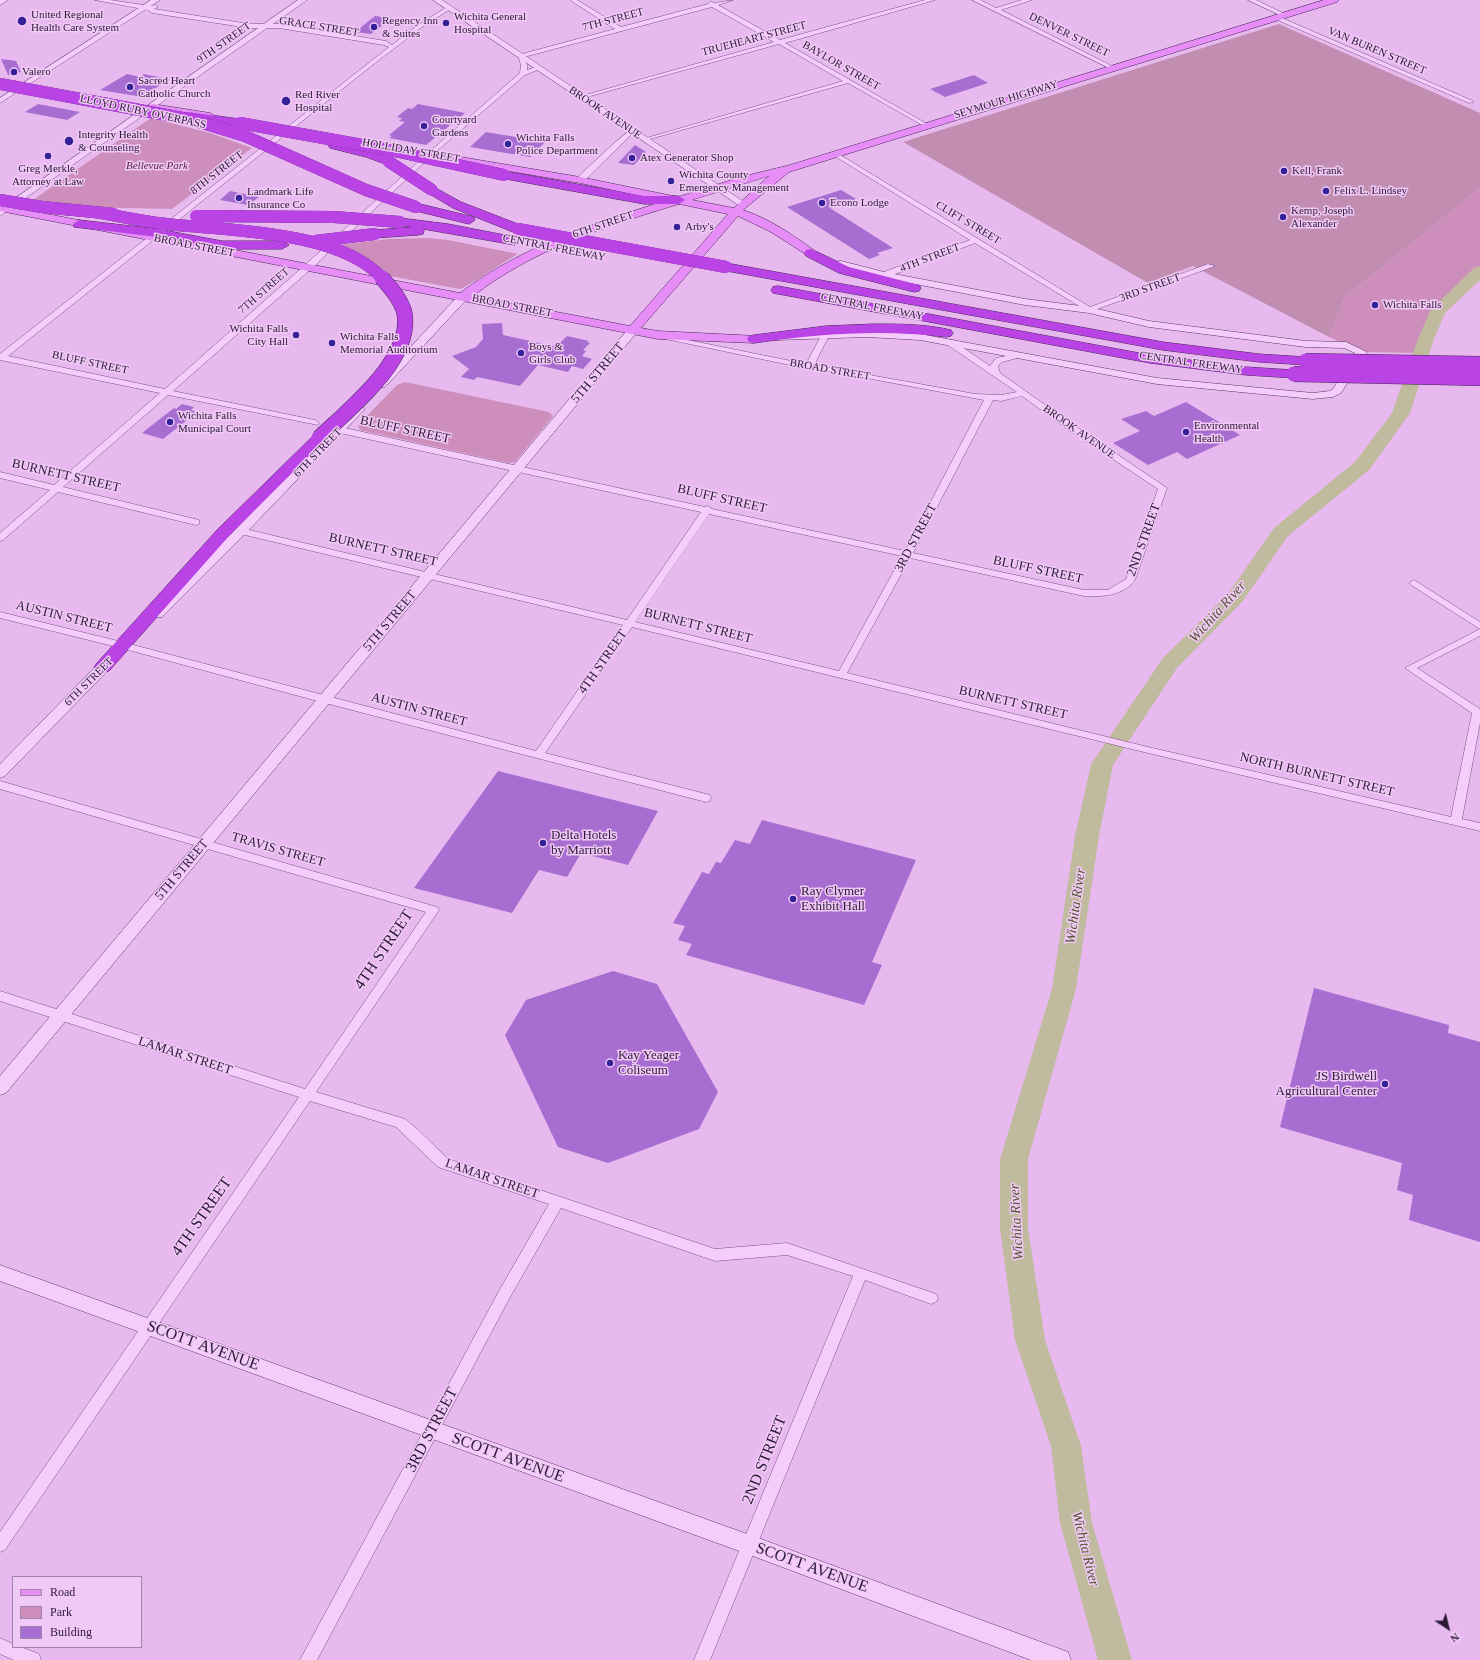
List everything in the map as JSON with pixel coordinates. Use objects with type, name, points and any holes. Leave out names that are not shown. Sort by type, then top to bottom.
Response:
[{"type":"highway","name":"LLOYD RUBY OVERPASS","points":[[0,84],[157,110],[193,120],[245,136],[366,190],[416,207]]},
{"type":"highway","points":[[157,110],[354,143],[504,175],[644,200],[678,200]]},
{"type":"highway","points":[[239,121],[356,150],[388,162],[457,205],[516,235]]},
{"type":"highway","points":[[1,208],[42,207],[101,213],[174,225],[263,233],[321,245],[355,259],[381,275],[401,302],[406,317],[406,329],[401,346],[390,365],[317,431],[223,532],[103,667]]},
{"type":"highway","name":"CENTRAL FREEWAY","points":[[416,207],[516,235],[718,278],[1107,351],[1204,366],[1294,374],[1480,378]]},
{"type":"highway","name":"CENTRAL FREEWAY","points":[[101,213],[177,216],[334,217],[400,222],[516,235],[726,267],[1163,346],[1252,357],[1306,361],[1480,364]]},
{"type":"highway","points":[[79,224],[222,245],[250,246],[282,245],[375,234],[448,228]]},
{"type":"highway","points":[[811,253],[844,270],[867,278],[1022,310],[1163,346]]},
{"type":"highway","points":[[754,339],[837,329],[899,328],[932,331],[990,341],[1107,351]]},
{"type":"main road","name":"SEYMOUR HIGHWAY","points":[[678,200],[759,174],[792,168],[926,125],[1334,0]]},
{"type":"main road","points":[[0,79],[157,110],[239,121]]},
{"type":"main road","name":"HOLLIDAY STREET","points":[[286,133],[430,154],[580,180],[678,200],[740,208],[772,226],[811,253]]},
{"type":"main road","name":"5TH STREET","points":[[0,1088],[633,330],[740,208],[775,177],[792,168]]},
{"type":"main road","points":[[718,187],[737,188],[752,185],[775,177]]},
{"type":"main road","name":"6TH STREET","points":[[124,645],[241,531],[340,430],[463,296],[481,281],[525,255],[588,229],[678,200]]},
{"type":"main road","points":[[1,208],[79,224]]},
{"type":"main road","name":"BROAD STREET","points":[[155,236],[658,335]]},
{"type":"main road","name":"CENTRAL FREEWAY","points":[[754,339],[898,335],[949,342],[1157,381],[1313,396],[1333,394],[1338,391],[1360,352],[1346,345],[1306,344],[1149,324],[1089,310],[1025,302],[851,268],[811,253]]},
{"type":"main road","points":[[658,335],[754,339]]},
{"type":"main road","name":"6TH STREET","points":[[0,773],[103,667]]},
{"type":"main road","name":"SCOTT AVENUE","points":[[0,1273],[432,1431],[750,1545],[1060,1660]]},
{"type":"street","points":[[0,3],[5,0]]},
{"type":"street","name":"GRACE STREET","points":[[98,0],[147,8],[152,11],[249,26],[279,26],[321,32],[386,43],[391,46]]},
{"type":"street","points":[[0,101],[147,8],[156,0]]},
{"type":"street","name":"9TH STREET","points":[[1,208],[157,110],[266,26],[303,0]]},
{"type":"street","name":"BROOK AVENUE","points":[[437,0],[645,140],[718,187],[740,208]]},
{"type":"street","points":[[573,0],[621,30]]},
{"type":"street","name":"BAYLOR STREET","points":[[706,0],[926,125]]},
{"type":"street","name":"7TH STREET","points":[[520,56],[730,0]]},
{"type":"street","name":"TRUEHEART STREET","points":[[581,97],[932,0]]},
{"type":"street","name":"DENVER STREET","points":[[975,0],[1111,68]]},
{"type":"street","points":[[995,10],[1029,0]]},
{"type":"street","name":"VAN BUREN STREET","points":[[1251,0],[1279,16],[1471,102]]},
{"type":"street","name":"8TH STREET","points":[[1,357],[286,133],[391,46],[449,8]]},
{"type":"street","name":"GRACE STREET","points":[[266,26],[272,30],[315,37],[379,47],[391,46]]},
{"type":"street","points":[[315,37],[321,32]]},
{"type":"street","points":[[520,56],[524,65],[523,74]]},
{"type":"street","name":"7TH STREET","points":[[0,538],[308,267],[430,154],[523,74],[539,68]]},
{"type":"street","points":[[645,140],[848,81]]},
{"type":"street","points":[[580,180],[614,146],[632,131]]},
{"type":"street","name":"CLIFT STREET","points":[[835,154],[1089,310]]},
{"type":"street","name":"4TH STREET","points":[[884,275],[976,240]]},
{"type":"street","name":"3RD STREET","points":[[1089,310],[1210,266]]},
{"type":"street","name":"BROAD STREET","points":[[658,335],[809,367],[830,369],[988,399],[1024,393]]},
{"type":"street","points":[[809,367],[825,336]]},
{"type":"street","name":"BROOK AVENUE","points":[[949,342],[1024,393],[1069,426],[1163,488]]},
{"type":"street","points":[[996,374],[994,366],[999,360],[1018,355]]},
{"type":"street","name":"BLUFF STREET","points":[[1,357],[167,391],[317,431]]},
{"type":"street","name":"3RD STREET","points":[[841,676],[988,399]]},
{"type":"street","name":"BLUFF STREET","points":[[340,430],[1084,593],[1098,594]]},
{"type":"street","name":"BURNETT STREET","points":[[0,475],[196,522]]},
{"type":"street","name":"2ND STREET","points":[[1098,594],[1111,593],[1122,588],[1130,580],[1163,488]]},
{"type":"street","name":"4TH STREET","points":[[538,755],[708,510]]},
{"type":"street","name":"BURNETT STREET","points":[[241,531],[1148,750]]},
{"type":"street","points":[[1414,583],[1480,626]]},
{"type":"street","name":"AUSTIN STREET","points":[[0,615],[124,645],[325,700],[706,798]]},
{"type":"street","points":[[1456,821],[1478,713],[1410,668],[1480,632]]},
{"type":"street","name":"NORTH BURNETT STREET","points":[[1148,750],[1480,826]]},
{"type":"street","name":"TRAVIS STREET","points":[[0,784],[432,910]]},
{"type":"street","name":"4TH STREET","points":[[0,1545],[148,1326],[308,1095],[432,910]]},
{"type":"street","name":"LAMAR STREET","points":[[0,996],[400,1123],[409,1128],[437,1159],[443,1163],[715,1255],[728,1256],[775,1248],[787,1249],[931,1298]]},
{"type":"street","name":"3RD STREET","points":[[308,1660],[504,1295],[558,1201]]},
{"type":"street","name":"2ND STREET","points":[[702,1660],[861,1273]]},
{"type":"street","points":[[0,1646],[33,1660]]},
{"type":"green space","name":"Bellevue Park","points":[[151,118],[210,133],[252,148],[172,209],[86,207],[33,200]]},
{"type":"green space","points":[[1480,188],[1480,271],[1438,311],[1421,353],[1361,352],[1329,337],[1345,297]]},
{"type":"green space","points":[[427,238],[448,240],[518,254],[460,289],[384,275],[339,245],[389,239]]},
{"type":"green space","points":[[405,382],[549,412],[553,416],[515,462],[509,463],[360,430],[358,425],[397,385]]},
{"type":"shaded area","points":[[1279,24],[1480,113],[1480,188],[1345,297],[1329,337],[1193,266],[1148,283],[903,142]]},
{"type":"building","name":"Regency Inn & Suites","points":[[375,16],[392,18],[371,34],[355,32]]},
{"type":"building","points":[[1,59],[16,61],[21,72],[8,75]]},
{"type":"building","name":"Sacred Heart Catholic Church","points":[[127,74],[140,77],[144,74],[163,78],[153,84],[160,85],[143,97],[100,90]]},
{"type":"building","points":[[974,75],[988,83],[945,97],[930,89]]},
{"type":"building","points":[[38,104],[80,112],[67,120],[25,112]]},
{"type":"building","name":"Courtyard Gardens","points":[[418,104],[465,113],[426,145],[389,138],[392,136],[389,135],[405,122],[399,121],[402,118],[397,117],[408,108],[412,109]]},
{"type":"building","name":"Wichita Falls Police Department","points":[[486,132],[545,142],[530,157],[470,147]]},
{"type":"building","name":"Atex Generator Shop","points":[[635,145],[646,152],[634,165],[618,163]]},
{"type":"building","points":[[841,190],[856,199],[830,208],[893,248],[877,253],[880,255],[869,259],[787,207]]},
{"type":"building","name":"Landmark Life Insurance Co","points":[[230,191],[259,197],[248,205],[220,200]]},
{"type":"building","name":"Boys & Girls Club","points":[[502,323],[503,335],[553,346],[555,344],[558,345],[567,336],[589,341],[587,342],[590,343],[583,350],[586,351],[582,356],[592,359],[583,369],[572,366],[568,372],[538,365],[520,386],[477,377],[474,380],[461,377],[469,369],[452,356],[476,347],[483,339],[482,324]]},
{"type":"building","name":"Environmental Health","points":[[1186,402],[1240,435],[1187,459],[1177,452],[1148,465],[1113,443],[1140,431],[1121,419],[1146,411],[1154,416]]},
{"type":"building","name":"Wichita Falls Municipal Court","points":[[182,404],[194,407],[191,410],[197,412],[163,439],[142,433],[174,408],[176,409]]},
{"type":"building","name":"Delta Hotels by Marriott","points":[[498,771],[658,811],[628,865],[581,853],[567,877],[539,870],[512,913],[414,888]]},
{"type":"building","name":"Ray Clymer Exhibit Hall","points":[[762,820],[916,860],[872,962],[882,965],[864,1005],[686,955],[692,944],[678,940],[685,926],[673,923],[702,872],[709,874],[716,862],[721,863],[735,840],[750,844]]},
{"type":"building","name":"Kay Yeager Coliseum","points":[[613,971],[657,984],[718,1092],[699,1129],[608,1163],[558,1147],[505,1035],[526,1000]]},
{"type":"building","name":"JS Birdwell Agricultural Center","points":[[1314,988],[1449,1025],[1448,1033],[1480,1042],[1480,1242],[1409,1220],[1413,1195],[1397,1190],[1402,1163],[1280,1127]]},
{"type":"waterway","name":"Wichita River","points":[[1115,1660],[1076,1523],[1066,1446],[1030,1340],[1014,1228],[1014,1159],[1064,989],[1087,836],[1102,764],[1170,663],[1235,598],[1281,532],[1362,466],[1401,413],[1426,339],[1438,311],[1480,271]]},
{"type":"place","name":"United Regional Health Care System","points":[[22,21]]},
{"type":"place","name":"Wichita General Hospital","points":[[446,23]]},
{"type":"place","name":"Regency Inn & Suites","points":[[374,27]]},
{"type":"place","name":"Valero","points":[[14,72]]},
{"type":"place","name":"Sacred Heart Catholic Church","points":[[130,87]]},
{"type":"place","name":"Red River Hospital","points":[[286,101]]},
{"type":"place","name":"Courtyard Gardens","points":[[424,126]]},
{"type":"place","name":"Integrity Health & Counseling","points":[[69,141]]},
{"type":"place","name":"Wichita Falls Police Department","points":[[508,144]]},
{"type":"place","name":"Greg Merkle, Attorney at Law","points":[[48,156]]},
{"type":"place","name":"Atex Generator Shop","points":[[632,158]]},
{"type":"place","name":"Kell, Frank","points":[[1284,171]]},
{"type":"place","name":"Wichita County Emergency Management","points":[[671,181]]},
{"type":"place","name":"Felix L. Lindsey","points":[[1326,191]]},
{"type":"place","name":"Landmark Life Insurance Co","points":[[239,198]]},
{"type":"place","name":"Econo Lodge","points":[[822,203]]},
{"type":"place","name":"Kemp, Joseph Alexander","points":[[1283,217]]},
{"type":"place","name":"Arby's","points":[[677,227]]},
{"type":"place","name":"Wichita Falls","points":[[1375,305]]},
{"type":"place","name":"Wichita Falls City Hall","points":[[296,335]]},
{"type":"place","name":"Wichita Falls Memorial Auditorium","points":[[332,343]]},
{"type":"place","name":"Boys & Girls Club","points":[[521,353]]},
{"type":"place","name":"Wichita Falls Municipal Court","points":[[170,422]]},
{"type":"place","name":"Environmental Health","points":[[1186,432]]},
{"type":"place","name":"Delta Hotels by Marriott","points":[[543,843]]},
{"type":"place","name":"Ray Clymer Exhibit Hall","points":[[793,899]]},
{"type":"place","name":"Kay Yeager Coliseum","points":[[610,1063]]},
{"type":"place","name":"JS Birdwell Agricultural Center","points":[[1385,1084]]}]
